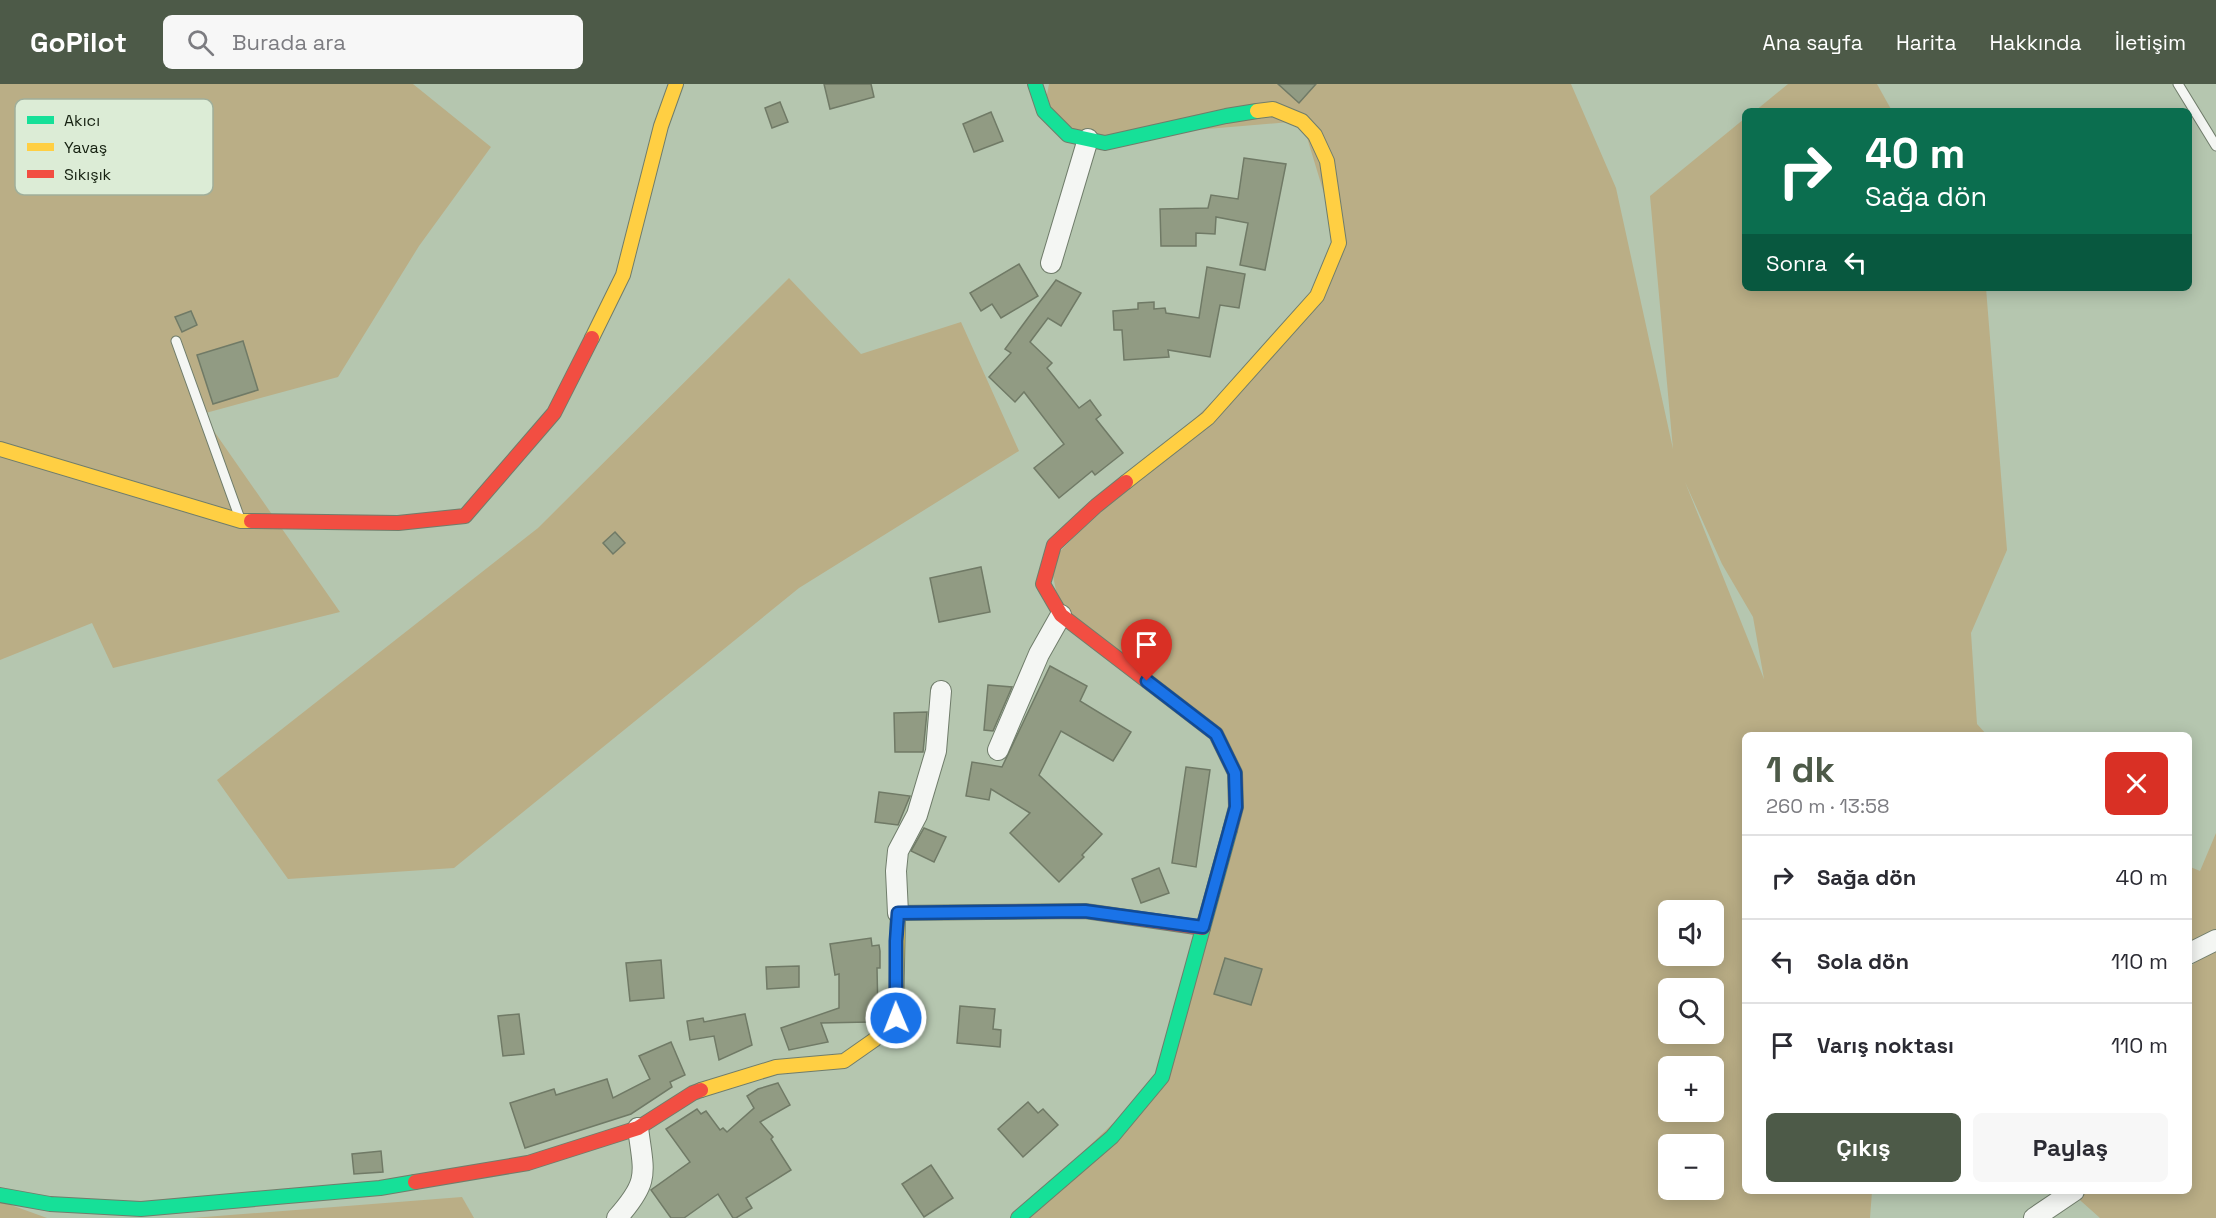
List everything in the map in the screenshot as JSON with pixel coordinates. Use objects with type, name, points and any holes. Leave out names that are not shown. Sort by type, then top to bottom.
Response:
[{"type":"street","points":[[0,448],[241,521],[398,523],[465,516],[554,413],[623,275],[661,126],[676,84]]},
{"type":"street","points":[[1018,1218],[1112,1137],[1162,1077],[1236,807],[1235,773],[1216,734],[1061,615],[1043,584],[1054,545],[1096,506],[1208,418],[1317,296],[1339,243],[1327,161],[1315,135],[1302,121],[1273,109],[1226,116],[1105,143],[1068,135],[1044,111],[1035,84]]},
{"type":"street","points":[[1051,263],[1088,139]]},
{"type":"street","points":[[998,750],[1039,654],[1061,615]]},
{"type":"street","points":[[0,1195],[50,1204],[141,1209],[380,1188],[528,1163],[638,1128],[693,1093],[776,1067],[844,1061],[874,1040],[896,1018],[898,851],[918,815],[936,751],[941,691]]},
{"type":"street","points":[[898,913],[1085,911],[1203,927]]},
{"type":"street","points":[[2192,952],[2216,940]]},
{"type":"street","points":[[617,1218],[636,1197],[644,1173],[638,1128]]},
{"type":"street","points":[[2034,1218],[2070,1194]]},
{"type":"lane","points":[[2178,84],[2216,146]]},
{"type":"lane","points":[[176,341],[241,521]]},
{"type":"shaded area","points":[[0,84],[413,84],[491,147],[419,246],[338,377],[202,414],[340,612],[113,668],[92,623],[0,660]]},
{"type":"shaded area","points":[[1049,84],[1571,84],[1616,188],[1673,449],[1650,196],[1742,121],[1742,291],[1986,291],[2007,550],[1971,633],[1977,724],[1984,732],[1742,732],[1742,1194],[1872,1194],[1870,1218],[1013,1218],[1162,1077],[1236,807],[1216,734],[1061,615],[1050,561],[1292,323],[1339,243],[1302,121],[1088,139],[1044,111]],"holes":[[[1685,482],[1722,564],[1753,617],[1764,679]]]},
{"type":"shaded area","points":[[1788,84],[1877,84],[1890,108],[1759,108]]},
{"type":"shaded area","points":[[789,278],[861,354],[961,322],[1019,451],[799,588],[454,868],[288,879],[217,780],[538,528]]},
{"type":"shaded area","points":[[2216,833],[2216,941],[2192,956],[2192,868],[2200,871]]},
{"type":"shaded area","points":[[2216,943],[2216,1218],[2100,1218],[2073,1194],[2192,1194],[2192,965]]},
{"type":"shaded area","points":[[462,1197],[474,1218],[192,1218]]},
{"type":"shaded area","points":[[0,1201],[47,1218],[0,1218]]},
{"type":"building","points":[[824,84],[871,84],[874,97],[830,109]]},
{"type":"building","points":[[1278,84],[1316,84],[1299,103]]},
{"type":"building","points":[[780,102],[788,122],[772,128],[765,108]]},
{"type":"building","points":[[991,112],[1003,141],[974,152],[963,124]]},
{"type":"building","points":[[1244,158],[1286,164],[1265,270],[1240,265],[1248,223],[1216,217],[1215,234],[1196,233],[1196,246],[1161,246],[1160,209],[1208,208],[1211,195],[1238,199]]},
{"type":"building","points":[[1019,264],[1038,296],[1001,318],[992,304],[981,311],[970,293]]},
{"type":"building","points":[[1207,267],[1245,274],[1239,308],[1220,305],[1210,357],[1168,350],[1169,357],[1124,360],[1122,330],[1114,330],[1113,311],[1138,309],[1138,303],[1154,302],[1154,309],[1165,308],[1166,313],[1199,318]]},
{"type":"building","points":[[1056,280],[1081,293],[1061,326],[1048,318],[1030,342],[1052,363],[1047,368],[1079,408],[1090,400],[1101,415],[1096,419],[1123,453],[1095,475],[1092,471],[1059,498],[1034,468],[1064,444],[1024,392],[1015,402],[989,377],[1011,353],[1005,349]]},
{"type":"building","points":[[191,311],[197,325],[182,332],[175,317]]},
{"type":"building","points":[[243,341],[258,390],[213,404],[197,355]]},
{"type":"building","points":[[615,532],[625,543],[613,554],[603,543]]},
{"type":"building","points":[[981,567],[990,612],[939,622],[930,578]]},
{"type":"building","points":[[1050,666],[1087,686],[1080,701],[1131,732],[1113,761],[1061,731],[1039,775],[1102,834],[1082,855],[1084,857],[1059,882],[1010,833],[1030,813],[991,789],[989,800],[966,796],[972,762],[1002,767]]},
{"type":"building","points":[[988,685],[1012,687],[993,731],[984,730]]},
{"type":"building","points":[[927,712],[923,752],[895,752],[894,713]]},
{"type":"building","points":[[1186,767],[1210,770],[1196,867],[1172,863]]},
{"type":"building","points":[[879,792],[910,796],[898,825],[875,822]]},
{"type":"building","points":[[924,828],[946,837],[934,862],[911,851]]},
{"type":"building","points":[[1159,868],[1169,893],[1141,903],[1132,879]]},
{"type":"building","points":[[871,938],[872,946],[879,945],[880,951],[880,968],[877,968],[878,1014],[869,1022],[821,1023],[828,1042],[789,1050],[781,1028],[839,1008],[839,974],[835,975],[830,944]]},
{"type":"building","points":[[1225,958],[1262,969],[1251,1005],[1214,994]]},
{"type":"building","points":[[661,960],[664,998],[630,1001],[626,963]]},
{"type":"building","points":[[799,966],[799,987],[767,989],[766,967]]},
{"type":"building","points":[[960,1006],[995,1009],[993,1029],[1001,1030],[1000,1047],[957,1043]]},
{"type":"building","points":[[519,1014],[524,1054],[503,1056],[498,1016]]},
{"type":"building","points":[[745,1014],[752,1045],[719,1060],[714,1036],[690,1040],[687,1021],[703,1018],[704,1022]]},
{"type":"building","points":[[671,1042],[685,1075],[670,1082],[672,1087],[631,1114],[525,1148],[510,1103],[554,1089],[556,1095],[607,1079],[613,1098],[650,1079],[639,1056]]},
{"type":"building","points":[[778,1083],[790,1105],[760,1122],[773,1137],[771,1139],[791,1170],[746,1198],[752,1208],[736,1218],[733,1218],[718,1194],[684,1218],[671,1218],[651,1190],[690,1162],[666,1129],[697,1109],[701,1114],[706,1111],[720,1130],[723,1128],[727,1132],[754,1108],[747,1096],[758,1089]]},
{"type":"building","points":[[1028,1102],[1038,1113],[1043,1109],[1058,1125],[1023,1157],[998,1129]]},
{"type":"building","points":[[381,1151],[383,1172],[354,1174],[352,1154]]},
{"type":"building","points":[[931,1165],[953,1198],[924,1217],[902,1184]]},
{"type":"traffic: fast","points":[[1035,84],[1044,111],[1068,135],[1105,143],[1257,111]]},
{"type":"traffic: fast","points":[[1018,1218],[1112,1137],[1162,1077],[1230,830]]},
{"type":"traffic: fast","points":[[0,1195],[50,1204],[141,1209],[380,1188],[415,1182]]},
{"type":"traffic: slow","points":[[592,338],[623,275],[661,126],[676,84]]},
{"type":"traffic: slow","points":[[1126,482],[1208,418],[1317,296],[1339,243],[1327,161],[1315,135],[1302,121],[1273,109],[1257,111]]},
{"type":"traffic: slow","points":[[0,449],[241,521],[251,521]]},
{"type":"traffic: slow","points":[[701,1090],[776,1067],[844,1061],[874,1040],[896,1018],[898,913],[987,912]]},
{"type":"traffic: jam","points":[[251,521],[398,523],[465,516],[554,413],[592,338]]},
{"type":"traffic: jam","points":[[1126,482],[1054,545],[1043,584],[1061,615],[1216,734],[1235,773],[1236,807],[1230,830]]},
{"type":"traffic: jam","points":[[987,912],[1085,911],[1203,928]]},
{"type":"traffic: jam","points":[[415,1182],[528,1163],[638,1128],[701,1090]]},
{"type":"route","points":[[896,1018],[898,913],[1085,911],[1203,927],[1236,807],[1235,773],[1216,734],[1147,681]]}]
